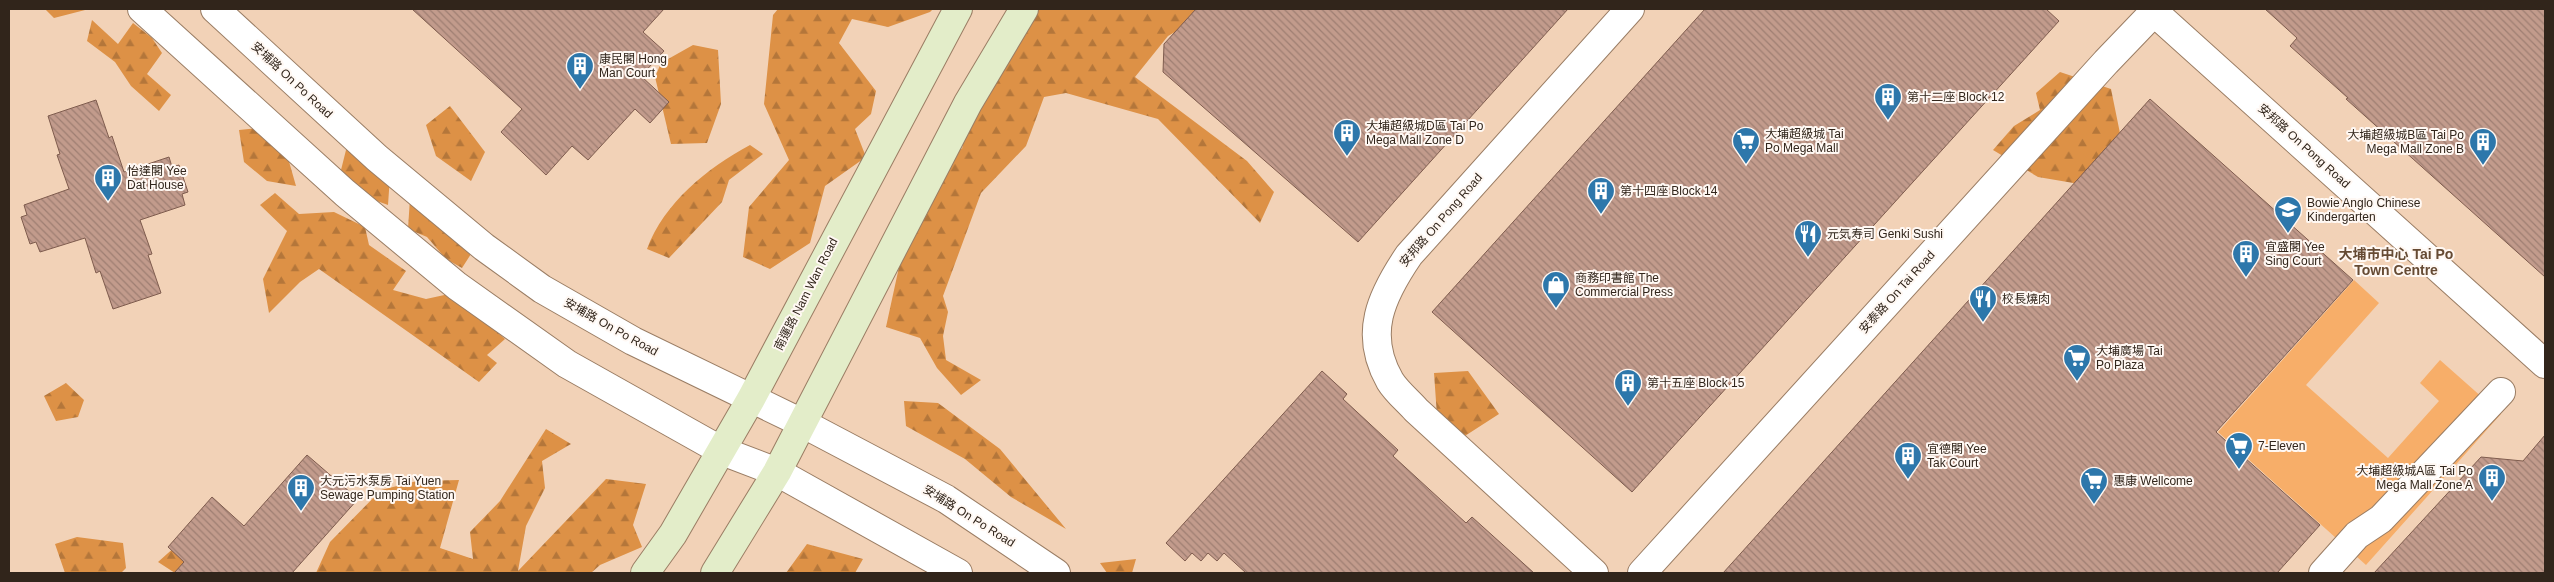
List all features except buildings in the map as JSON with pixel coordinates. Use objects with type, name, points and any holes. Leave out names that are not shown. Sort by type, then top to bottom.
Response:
[{"type":"main road","name":"南運路 Nam Wan Road","points":[[645,573],[673,534],[751,399],[958,9]]},
{"type":"main road","points":[[715,573],[777,472],[968,103],[1024,9]]},
{"type":"street","points":[[142,9],[345,192],[457,286],[567,364],[722,451],[777,472],[958,573]]},
{"type":"street","name":"安埔路 On Po Road","points":[[214,9],[378,158],[484,247],[542,289],[633,341],[802,423],[946,499],[1056,573]]},
{"type":"street","name":"安邦路 On Pong Road","points":[[1594,573],[1416,410],[1391,382],[1378,354],[1376,328],[1382,303],[1391,280],[1409,255],[1630,9]]},
{"type":"street","name":"安邦路 On Pong Road","points":[[2153,10],[2545,364]]},
{"type":"street","name":"安泰路 On Tai Road","points":[[1642,573],[2153,10]]},
{"type":"street","points":[[2323,573],[2357,535],[2381,519],[2501,392]]},
{"type":"green space","points":[[45,9],[89,9],[54,18]]},
{"type":"green space","points":[[778,9],[933,9],[930,12],[888,27],[852,19],[839,43],[876,91],[871,114],[855,129],[866,157],[825,186],[810,243],[770,269],[743,257],[749,207],[789,160],[764,104],[773,15]]},
{"type":"green space","points":[[1022,9],[1215,9],[1168,36],[1135,77],[1247,161],[1274,192],[1260,223],[1158,119],[1066,93],[1044,97],[1026,146],[981,193],[943,296],[948,312],[943,336],[946,360],[981,380],[961,395],[937,368],[920,338],[886,327],[907,230],[942,134],[962,149],[969,114]]},
{"type":"green space","points":[[92,20],[118,44],[133,23],[152,38],[162,53],[147,74],[171,95],[159,111],[131,86],[115,62],[87,41]]},
{"type":"green space","points":[[693,45],[718,50],[721,104],[707,143],[671,144],[655,77],[661,63]]},
{"type":"green space","points":[[2060,72],[2111,89],[2124,153],[2097,187],[2038,177],[1993,150],[2014,126],[2040,110],[2036,93]]},
{"type":"green space","points":[[450,106],[485,152],[471,181],[436,156],[426,125]]},
{"type":"green space","points":[[258,128],[286,151],[296,186],[267,181],[244,162],[239,130]]},
{"type":"green space","points":[[750,145],[763,154],[729,180],[722,202],[669,258],[647,249],[664,217],[689,188],[718,164]]},
{"type":"green space","points":[[346,150],[362,151],[390,176],[388,205],[366,197],[340,174]]},
{"type":"green space","points":[[275,193],[299,214],[334,212],[365,227],[369,245],[406,271],[393,290],[426,299],[449,294],[469,307],[505,339],[487,355],[497,363],[479,382],[319,269],[300,282],[269,313],[263,279],[287,231],[260,205]]},
{"type":"green space","points":[[410,198],[471,254],[462,268],[446,259],[427,237],[408,229]]},
{"type":"green space","points":[[1468,371],[1499,414],[1454,443],[1438,430],[1434,373]]},
{"type":"green space","points":[[66,383],[84,400],[78,417],[56,421],[44,396]]},
{"type":"green space","points":[[904,401],[938,403],[1000,449],[1066,529],[1011,497],[965,459],[906,426]]},
{"type":"green space","points":[[546,429],[571,444],[542,461],[545,488],[526,526],[518,571],[606,479],[646,484],[633,525],[642,547],[600,565],[591,573],[316,573],[330,542],[381,490],[417,481],[459,480],[440,548],[473,559],[470,532],[500,501]]},
{"type":"green space","points":[[77,537],[123,543],[126,568],[121,573],[65,573],[55,544]]},
{"type":"green space","points":[[186,537],[205,554],[191,573],[175,573],[158,562]]},
{"type":"green space","points":[[807,544],[863,559],[855,573],[786,573]]},
{"type":"green space","points":[[1136,559],[1132,573],[1107,573],[1100,563]]},
{"type":"shaded area","points":[[2354,280],[2379,303],[2306,385],[2388,458],[2439,401],[2420,383],[2440,360],[2501,414],[2366,565],[2218,432]]},
{"type":"place","name":"康民閣 Hong Man Court","points":[[580,90]]},
{"type":"place","name":"第十二座 Block 12","points":[[1888,121]]},
{"type":"place","name":"大埔超級城D區 Tai Po Mega Mall Zone D","points":[[1347,157]]},
{"type":"place","name":"大埔超級城 Tai Po Mega Mall","points":[[1746,165]]},
{"type":"place","name":"大埔超級城B區 Tai Po Mega Mall Zone B","points":[[2483,166]]},
{"type":"place","name":"怡達閣 Yee Dat House","points":[[108,202]]},
{"type":"place","name":"第十四座 Block 14","points":[[1601,215]]},
{"type":"place","name":"Bowie Anglo Chinese Kindergarten","points":[[2288,234]]},
{"type":"place","name":"元気寿司 Genki Sushi","points":[[1808,258]]},
{"type":"place","name":"宜盛閣 Yee Sing Court","points":[[2246,278]]},
{"type":"place","name":"商務印書館 The Commercial Press","points":[[1556,309]]},
{"type":"place","name":"校長燒肉","points":[[1983,323]]},
{"type":"place","name":"大埔廣場 Tai Po Plaza","points":[[2077,382]]},
{"type":"place","name":"第十五座 Block 15","points":[[1628,407]]},
{"type":"place","name":"7-Eleven","points":[[2239,470]]},
{"type":"place","name":"宜德閣 Yee Tak Court","points":[[1908,480]]},
{"type":"place","name":"大埔超級城A區 Tai Po Mega Mall Zone A","points":[[2492,502]]},
{"type":"place","name":"惠康 Wellcome","points":[[2094,505]]},
{"type":"place","name":"大元污水泵房 Tai Yuen Sewage Pumping Station","points":[[301,512]]},
{"type":"district","name":"大埔市中心 Tai Po Town Centre","points":[[2396,262]]}]
